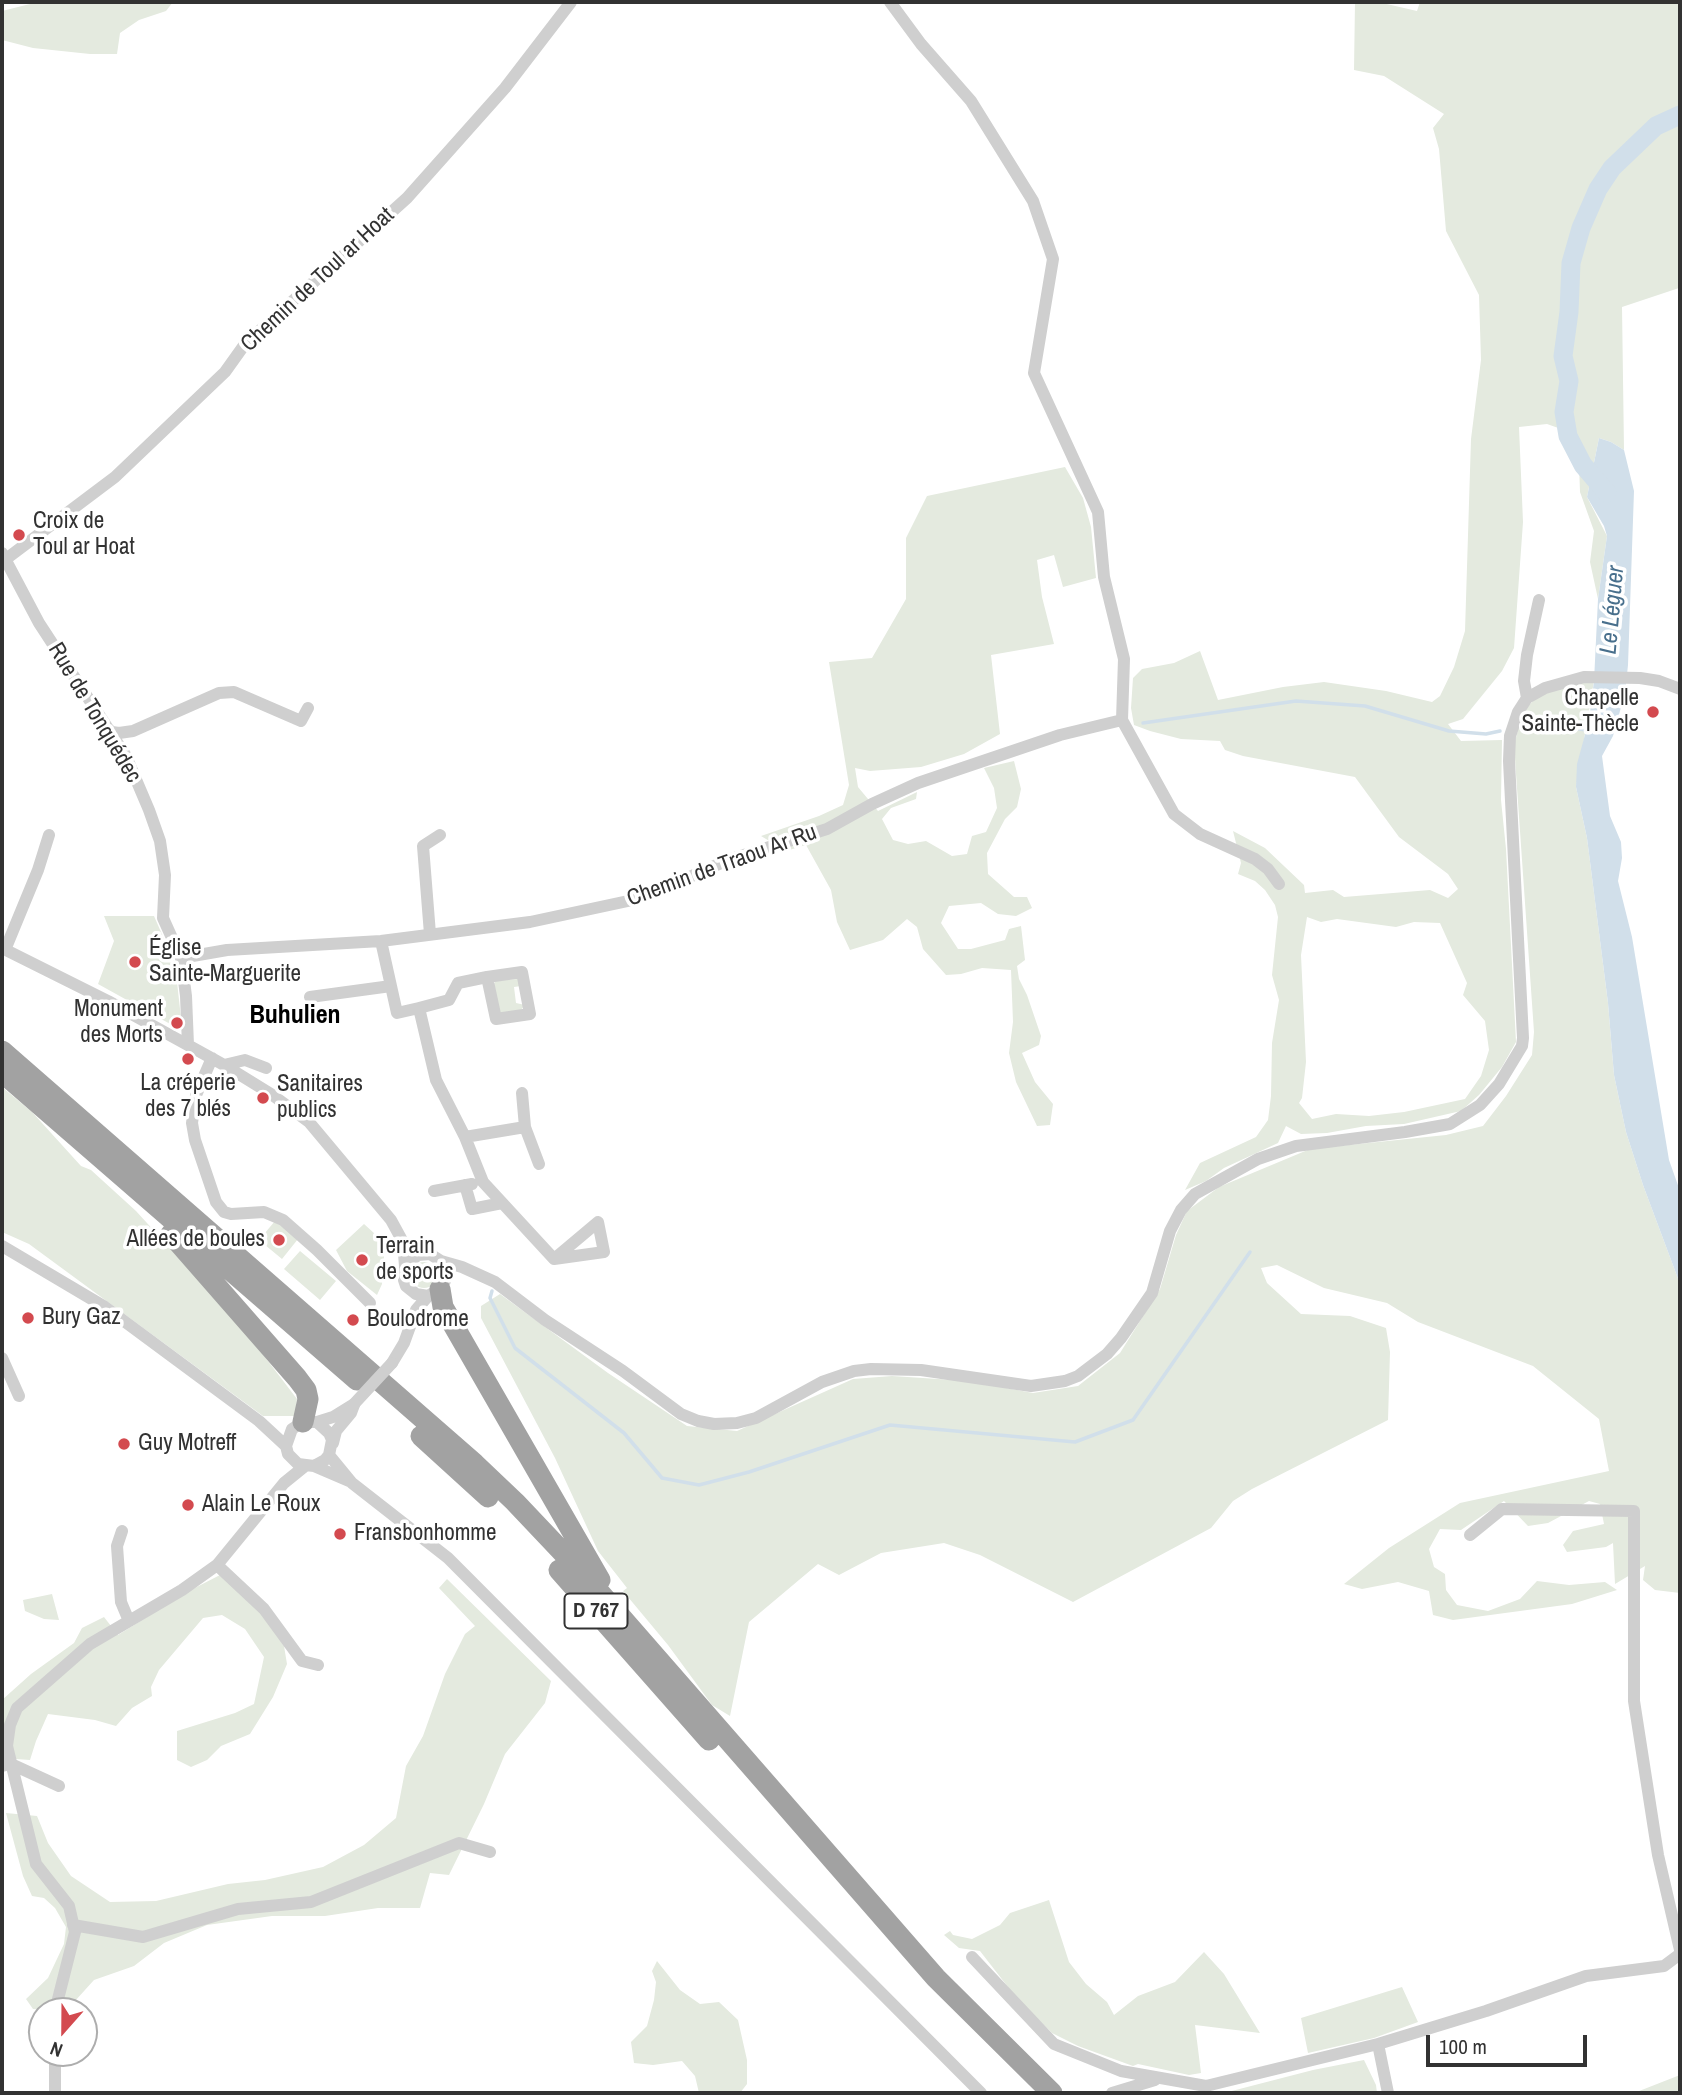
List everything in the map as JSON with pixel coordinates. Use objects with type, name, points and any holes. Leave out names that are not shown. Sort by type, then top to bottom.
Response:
[{"type":"highway","name":"D 767","points":[[2,1051],[475,1464],[553,1542],[620,1615],[936,1978],[1052,2093]]},
{"type":"highway","name":"D 767","points":[[2,1072],[427,1441],[521,1529],[574,1585],[894,1953],[934,1997],[1031,2093]]},
{"type":"highway","name":"D 767","points":[[116,1172],[298,1378],[308,1399],[304,1424]]},
{"type":"highway","points":[[438,1289],[443,1307],[620,1615]]},
{"type":"street","name":"Chemin de Toul ar Hoat","points":[[4,556],[115,477],[225,372],[245,344],[407,198],[505,88],[570,2]]},
{"type":"street","points":[[890,2],[921,44],[971,101],[1033,201],[1053,259],[1034,373],[1098,512],[1104,577],[1124,659],[1122,720],[1174,814],[1200,834],[1255,859],[1268,869],[1279,884]]},
{"type":"street","name":"Rue de Tonquédec","points":[[4,556],[39,623],[126,756],[160,841],[165,875],[163,918],[181,958],[188,1045]]},
{"type":"street","points":[[1527,698],[1524,681],[1527,655],[1539,600]]},
{"type":"street","points":[[405,1266],[418,1255],[435,1258],[495,1282],[681,1414],[714,1424],[737,1423],[756,1418],[822,1382],[871,1368],[921,1370],[1031,1386],[1065,1381],[1078,1376],[1107,1354],[1152,1293],[1170,1231],[1181,1210],[1195,1194],[1258,1159],[1296,1146],[1450,1124],[1480,1105],[1499,1084],[1522,1046],[1523,1038],[1509,761],[1513,725],[1527,698],[1553,685],[1584,677],[1640,678],[1659,681],[1680,689]]},
{"type":"street","points":[[106,726],[112,732],[133,731],[219,693],[234,692],[301,721],[308,708]]},
{"type":"street","name":"Chemin de Traou Ar Ru","points":[[181,958],[227,950],[381,941],[530,922],[642,898],[728,860],[827,829],[918,783],[1029,744],[1122,720]]},
{"type":"street","points":[[49,835],[38,870],[4,949],[108,1001],[212,1058],[271,1094],[309,1122],[374,1198],[400,1234],[435,1258],[446,1275],[438,1289],[415,1294],[406,1286]]},
{"type":"street","points":[[430,934],[423,846],[440,835]]},
{"type":"street","points":[[381,941],[397,1013],[449,1000],[458,982],[487,977],[522,972],[530,1014],[496,1019],[487,977]]},
{"type":"street","points":[[310,998],[391,986]]},
{"type":"street","points":[[419,1008],[436,1080],[483,1182],[554,1259]]},
{"type":"street","points":[[212,1058],[196,1095],[192,1122],[195,1140],[216,1202],[224,1212],[231,1214],[264,1212],[282,1220],[317,1250],[370,1303]]},
{"type":"street","points":[[224,1065],[245,1060],[265,1068]]},
{"type":"street","points":[[522,1093],[525,1127],[539,1164]]},
{"type":"street","points":[[464,1137],[525,1127]]},
{"type":"street","points":[[434,1191],[483,1182]]},
{"type":"street","points":[[465,1185],[472,1209],[502,1203]]},
{"type":"street","points":[[400,1234],[405,1266],[404,1280],[412,1319]]},
{"type":"street","points":[[2,1246],[105,1307],[259,1421],[298,1464],[352,1483],[448,1558],[981,2093]]},
{"type":"street","points":[[284,1483],[287,1450],[304,1424],[333,1417],[354,1404],[392,1363],[404,1343],[412,1319],[438,1289],[455,1274],[472,1271]]},
{"type":"street","points":[[2,1358],[19,1396]]},
{"type":"street","points":[[59,1997],[75,1932],[69,1906],[36,1864],[6,1765],[10,1725],[17,1708],[90,1644],[182,1590],[217,1565],[284,1483],[309,1466],[320,1464],[331,1451],[336,1431],[351,1413],[354,1404]]},
{"type":"street","points":[[259,1421],[304,1424],[329,1433],[331,1451],[352,1483]]},
{"type":"street","points":[[972,1958],[1054,2044],[1121,2071],[1205,2090],[1378,2044],[1486,2011],[1586,1976],[1664,1966],[1680,1952],[1658,1855],[1634,1701],[1634,1511],[1502,1509],[1470,1535]]},
{"type":"street","points":[[122,1531],[117,1546],[121,1602],[128,1620]]},
{"type":"street","points":[[217,1565],[264,1609],[302,1661],[318,1665]]},
{"type":"street","points":[[6,1765],[59,1786]]},
{"type":"street","points":[[73,1925],[143,1937],[238,1909],[311,1902],[458,1843],[490,1852]]},
{"type":"street","points":[[1378,2044],[1388,2093]]},
{"type":"street","points":[[55,2067],[55,2093]]},
{"type":"street","points":[[1112,2093],[1159,2079]]},
{"type":"shaded area","points":[[38,2],[173,2],[166,11],[139,20],[120,33],[117,54],[33,48],[2,40],[2,11]]},
{"type":"shaded area","points":[[1355,2],[1378,2],[1417,11],[1420,2],[1680,2],[1679,288],[1622,307],[1624,450],[1599,438],[1587,497],[1607,536],[1598,599],[1590,562],[1594,531],[1580,492],[1578,435],[1547,424],[1519,427],[1523,522],[1514,648],[1502,671],[1463,719],[1448,724],[1461,741],[1502,740],[1501,800],[1516,1042],[1502,1067],[1479,1095],[1461,1111],[1404,1124],[1366,1126],[1327,1133],[1301,1134],[1286,1126],[1278,1143],[1185,1190],[1200,1163],[1256,1137],[1268,1120],[1272,1043],[1279,1000],[1272,975],[1278,917],[1275,905],[1265,890],[1255,881],[1238,874],[1241,863],[1233,831],[1265,848],[1304,885],[1305,893],[1333,890],[1344,897],[1430,890],[1448,898],[1458,889],[1448,874],[1399,837],[1355,777],[1243,756],[1225,750],[1220,741],[1181,739],[1150,731],[1134,725],[1131,708],[1133,678],[1142,669],[1174,663],[1200,651],[1218,700],[1324,682],[1386,691],[1432,702],[1440,696],[1454,667],[1465,631],[1471,439],[1481,360],[1479,295],[1446,231],[1439,149],[1433,128],[1444,114],[1384,76],[1354,70]],"holes":[[[1307,917],[1321,922],[1337,919],[1396,927],[1414,922],[1440,923],[1467,983],[1463,995],[1485,1021],[1489,1050],[1481,1076],[1465,1099],[1404,1112],[1369,1116],[1336,1114],[1312,1119],[1299,1103],[1302,1098],[1306,1062],[1301,955]]]},
{"type":"shaded area","points":[[1065,467],[1083,498],[1091,527],[1096,578],[1063,587],[1054,555],[1037,560],[1042,597],[1054,644],[991,655],[1000,734],[964,754],[921,767],[870,771],[855,768],[858,787],[878,811],[917,792],[916,799],[891,808],[882,819],[893,840],[908,844],[926,841],[952,856],[967,854],[972,836],[986,832],[997,808],[994,788],[984,768],[1014,761],[1021,789],[1017,807],[1005,819],[987,853],[988,874],[1014,897],[1027,897],[1032,908],[1016,916],[998,914],[981,903],[949,906],[941,923],[958,949],[971,949],[1005,940],[1009,929],[1021,926],[1025,960],[1017,966],[1019,979],[1041,1036],[1039,1045],[1022,1053],[1035,1082],[1053,1104],[1050,1125],[1037,1126],[1016,1082],[1009,1053],[1013,1022],[1011,970],[982,968],[946,975],[923,949],[917,927],[907,919],[883,940],[850,950],[837,922],[831,890],[806,845],[786,851],[761,836],[843,805],[849,785],[829,662],[872,658],[906,599],[906,538],[927,496]]},
{"type":"shaded area","points":[[1594,681],[1576,787],[1587,838],[1608,1003],[1614,1075],[1626,1132],[1680,1284],[1680,1593],[1655,1590],[1643,1580],[1645,1566],[1615,1584],[1613,1543],[1606,1547],[1567,1552],[1563,1545],[1573,1531],[1604,1524],[1600,1504],[1589,1501],[1548,1523],[1528,1526],[1504,1501],[1461,1530],[1440,1529],[1429,1549],[1434,1567],[1445,1574],[1446,1590],[1457,1605],[1488,1611],[1520,1599],[1537,1581],[1569,1585],[1605,1582],[1617,1590],[1572,1604],[1453,1620],[1433,1615],[1429,1591],[1398,1582],[1362,1589],[1344,1584],[1389,1548],[1460,1503],[1609,1471],[1599,1419],[1533,1366],[1418,1322],[1387,1303],[1324,1288],[1277,1265],[1261,1268],[1267,1283],[1301,1314],[1350,1316],[1386,1328],[1390,1352],[1388,1420],[1252,1489],[1233,1501],[1211,1528],[1073,1602],[980,1555],[944,1543],[881,1553],[839,1575],[818,1564],[749,1622],[730,1716],[712,1705],[668,1645],[623,1591],[627,1588],[598,1551],[555,1458],[481,1318],[481,1306],[500,1294],[608,1373],[687,1426],[737,1431],[853,1379],[892,1376],[969,1381],[1033,1393],[1078,1386],[1120,1353],[1160,1289],[1176,1235],[1187,1211],[1219,1187],[1310,1149],[1446,1135],[1483,1126],[1506,1096],[1532,1055],[1534,1032],[1514,745],[1523,711],[1538,696],[1551,688]]},
{"type":"shaded area","points":[[104,916],[154,916],[175,964],[181,1018],[172,1025],[98,984],[114,941]]},
{"type":"shaded area","points":[[519,979],[521,986],[514,987],[516,1003],[525,1005],[520,1011],[500,1013],[494,984],[496,980]]},
{"type":"shaded area","points":[[2,1087],[32,1112],[81,1166],[91,1170],[136,1211],[179,1258],[258,1348],[297,1399],[295,1416],[263,1416],[29,1244],[2,1232]]},
{"type":"shaded area","name":"Allées de boules","points":[[275,1221],[298,1239],[282,1259],[259,1240]]},
{"type":"shaded area","name":"Terrain de sports","points":[[364,1224],[385,1243],[382,1284],[377,1295],[347,1271],[336,1250]]},
{"type":"shaded area","points":[[300,1251],[336,1281],[320,1300],[284,1269]]},
{"type":"shaded area","points":[[424,1262],[433,1266],[437,1275],[433,1284],[424,1288],[415,1284],[411,1275],[415,1266]]},
{"type":"shaded area","points":[[220,1575],[261,1613],[284,1646],[287,1664],[273,1697],[250,1734],[221,1746],[207,1760],[191,1767],[177,1760],[177,1731],[235,1713],[254,1704],[264,1657],[245,1629],[222,1615],[203,1618],[159,1670],[151,1687],[152,1696],[132,1708],[116,1726],[95,1720],[48,1714],[30,1760],[2,1758],[2,1700],[31,1674],[74,1643],[82,1628],[104,1617],[118,1635]]},
{"type":"shaded area","points":[[447,1579],[551,1681],[545,1703],[505,1754],[449,1875],[430,1873],[420,1908],[378,1908],[325,1916],[272,1916],[207,1925],[164,1943],[134,1966],[94,1980],[79,1997],[28,1997],[48,1978],[64,1944],[66,1927],[55,1908],[44,1898],[32,1896],[23,1876],[6,1813],[37,1816],[48,1843],[71,1876],[110,1902],[156,1901],[228,1884],[265,1880],[323,1867],[364,1845],[396,1818],[406,1766],[423,1736],[445,1674],[465,1634],[475,1626],[439,1588]]},
{"type":"shaded area","points":[[52,1594],[59,1620],[44,1619],[25,1611],[23,1600]]},
{"type":"shaded area","points":[[1049,1900],[1069,1962],[1086,1984],[1107,2002],[1114,2015],[1138,1996],[1175,1982],[1204,1952],[1224,1974],[1260,2033],[1195,2025],[1201,2073],[1189,2075],[1138,2064],[1133,2066],[1078,2046],[1052,2033],[1015,1996],[980,1951],[959,1948],[944,1935],[950,1931],[953,1935],[972,1939],[1000,1925],[1010,1913]]},
{"type":"shaded area","points":[[657,1961],[680,1990],[700,2004],[719,2002],[738,2020],[747,2060],[747,2084],[740,2093],[699,2093],[695,2076],[682,2061],[653,2065],[634,2063],[631,2042],[647,2026],[656,1982],[652,1971]]},
{"type":"shaded area","points":[[1402,1987],[1418,2022],[1374,2038],[1308,2053],[1301,2018]]},
{"type":"shaded area","points":[[1364,2060],[1377,2093],[1224,2093],[1313,2070]]},
{"type":"shaded area","points":[[1680,2075],[1680,2093],[1634,2093]]},
{"type":"water","points":[[1599,438],[1624,450],[1634,491],[1625,693],[1613,736],[1602,756],[1610,816],[1621,842],[1622,858],[1618,881],[1632,937],[1669,1160],[1680,1191],[1680,1284],[1626,1132],[1614,1075],[1608,1003],[1587,838],[1576,787],[1577,764],[1589,720],[1594,681],[1598,599],[1607,536],[1587,497]]},
{"type":"waterway","name":"Le Léguer","points":[[1607,493],[1583,465],[1568,436],[1564,412],[1569,381],[1563,356],[1569,312],[1571,263],[1581,228],[1598,189],[1612,168],[1656,126],[1680,115]]},
{"type":"waterway","points":[[1143,723],[1296,701],[1365,706],[1449,731],[1486,734],[1500,731]]},
{"type":"waterway","points":[[1537,728],[1561,725],[1590,731]]},
{"type":"waterway","points":[[492,1291],[490,1298],[515,1348],[624,1433],[662,1478],[699,1485],[749,1472],[890,1425],[1075,1442],[1133,1420],[1250,1252]]},
{"type":"place","name":"Croix de Toul ar Hoat","points":[[19,535]]},
{"type":"place","name":"Chapelle Sainte-Thècle","points":[[1653,712]]},
{"type":"place","name":"Église Sainte-Marguerite","points":[[135,962]]},
{"type":"place","name":"Monument des Morts","points":[[177,1023]]},
{"type":"place","name":"La créperie des 7 blés","points":[[188,1059]]},
{"type":"place","name":"Sanitaires publics","points":[[263,1098]]},
{"type":"place","name":"Allées de boules","points":[[279,1240]]},
{"type":"place","name":"Terrain de sports","points":[[362,1260]]},
{"type":"place","name":"Bury Gaz","points":[[28,1318]]},
{"type":"place","name":"Boulodrome","points":[[353,1320]]},
{"type":"place","name":"Guy Motreff","points":[[124,1444]]},
{"type":"place","name":"Alain Le Roux","points":[[188,1505]]},
{"type":"place","name":"Fransbonhomme","points":[[340,1534]]},
{"type":"district","name":"Buhulien","points":[[295,1016]]}]
